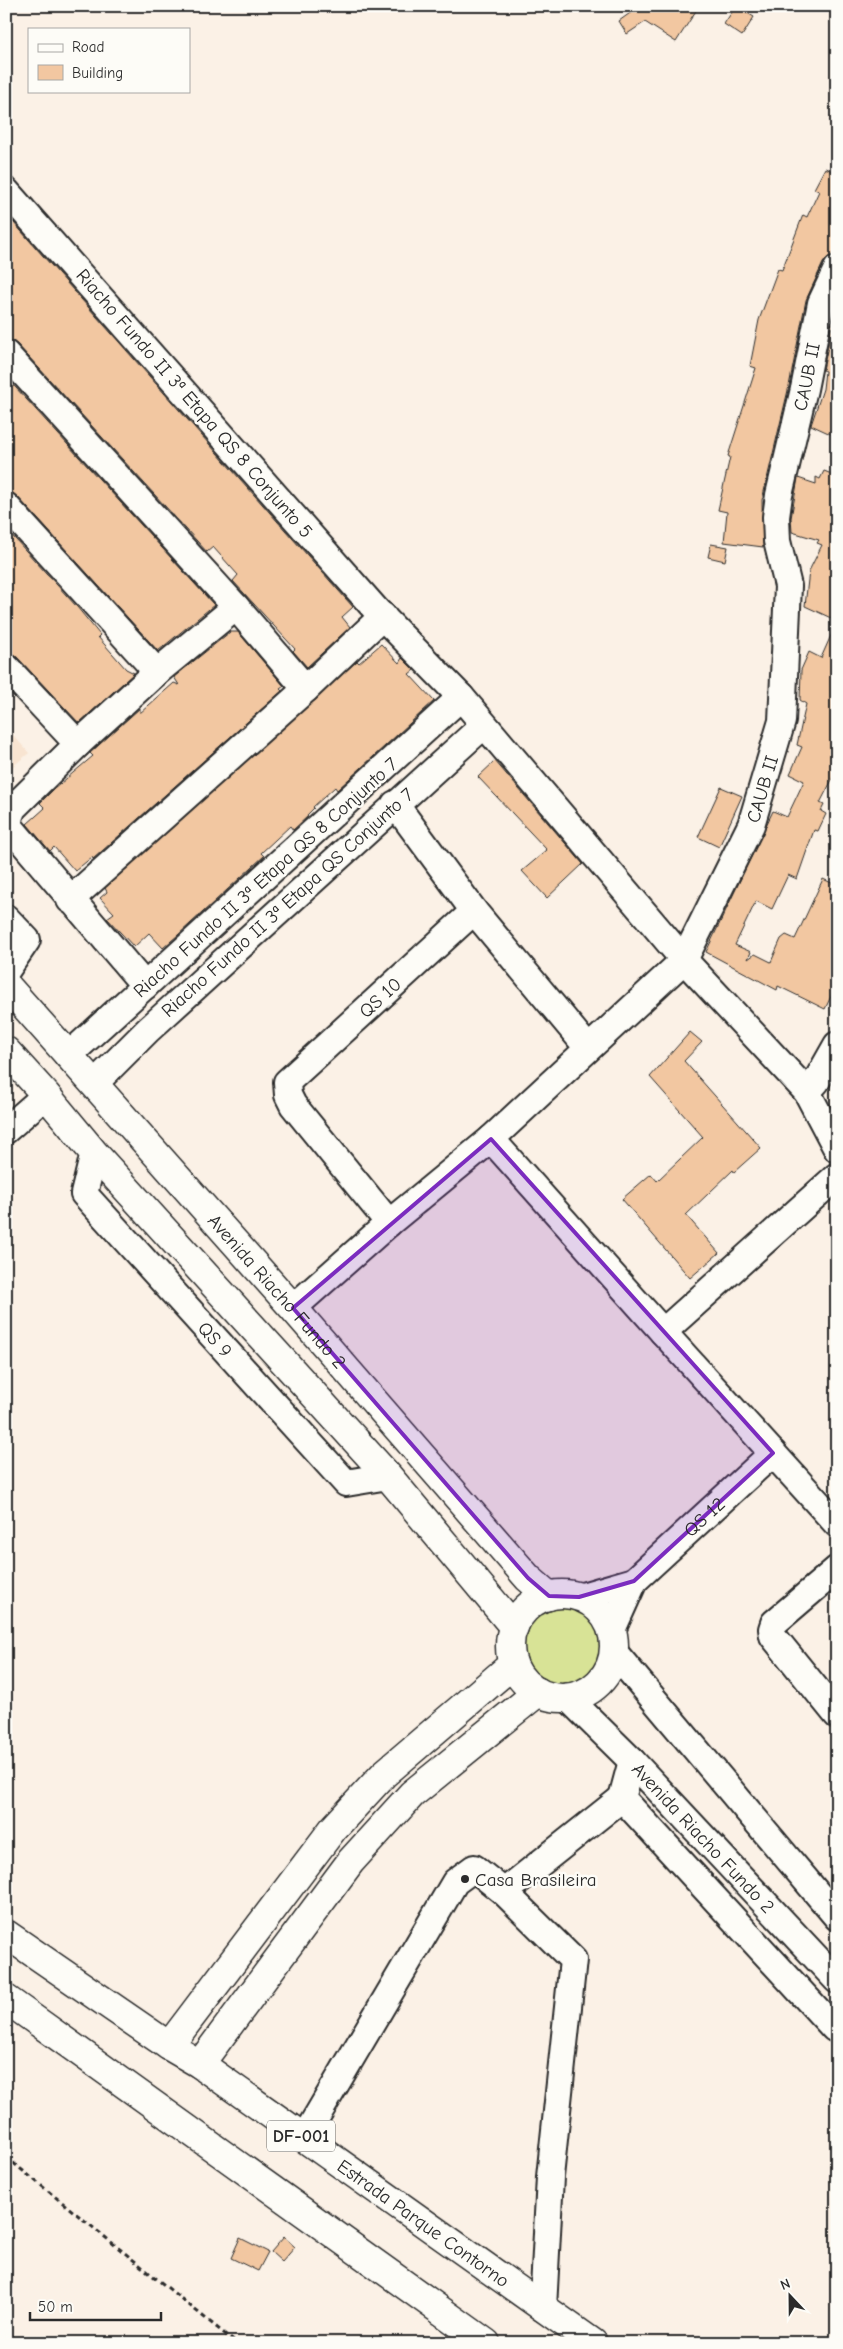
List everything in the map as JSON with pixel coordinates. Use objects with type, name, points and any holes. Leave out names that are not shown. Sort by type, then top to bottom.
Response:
[{"type":"main road","name":"Avenida Riacho Fundo 2","points":[[6,985],[293,1308],[528,1578],[549,1596]]},
{"type":"main road","points":[[6,1051],[46,1095],[94,1153],[388,1476],[514,1627]]},
{"type":"main road","points":[[564,1594],[579,1596],[593,1604],[605,1616],[613,1641],[609,1669],[598,1683],[584,1693],[568,1697],[552,1697],[538,1692],[519,1675],[513,1664],[510,1640],[514,1627],[522,1613],[534,1602],[549,1596],[564,1594]]},
{"type":"main road","points":[[170,2046],[333,1829],[384,1774],[513,1664]]},
{"type":"main road","points":[[200,2064],[351,1861],[412,1794],[538,1692]]},
{"type":"main road","name":"Estrada Parque Contorno","points":[[10,1940],[200,2064],[593,2343]]},
{"type":"main road","points":[[6,1999],[486,2343]]},
{"type":"street","name":"Riacho Fundo II 3ª Etapa QS 8 Conjunto 5","points":[[6,191],[383,616],[461,697]]},
{"type":"street","name":"CAUB II","points":[[684,960],[751,824],[782,721],[788,586],[778,541],[776,517],[779,495],[804,389],[821,303],[837,269]]},
{"type":"street","points":[[6,354],[236,608],[306,689]]},
{"type":"street","points":[[6,506],[157,672]]},
{"type":"street","points":[[145,986],[70,900],[10,827],[9,818],[13,808],[78,744],[157,672],[236,608]]},
{"type":"street","points":[[70,900],[306,689],[383,616]]},
{"type":"street","points":[[6,667],[78,744]]},
{"type":"street","points":[[461,697],[684,960],[807,1092],[837,1149]]},
{"type":"street","name":"Riacho Fundo II 3ª Etapa QS 8 Conjunto 7","points":[[68,1056],[461,697]]},
{"type":"street","name":"Riacho Fundo II 3ª Etapa QS Conjunto 7","points":[[94,1084],[148,1030],[484,724]]},
{"type":"street","points":[[410,744],[420,753],[432,770]]},
{"type":"street","points":[[395,804],[474,911],[588,1048]]},
{"type":"street","name":"QS 10","points":[[389,1223],[293,1105],[288,1095],[287,1082],[474,911]]},
{"type":"street","points":[[6,918],[27,940],[6,971]]},
{"type":"street","points":[[293,1308],[389,1223],[491,1139],[684,960]]},
{"type":"street","points":[[122,1008],[137,1024],[148,1030]]},
{"type":"street","points":[[807,1092],[816,1082],[837,1045]]},
{"type":"street","points":[[6,1130],[46,1095]]},
{"type":"street","points":[[491,1139],[837,1524]]},
{"type":"street","name":"QS 9","points":[[94,1153],[84,1194],[346,1483],[388,1476]]},
{"type":"street","points":[[663,1332],[837,1176]]},
{"type":"street","name":"QS 12","points":[[579,1596],[634,1581],[773,1453]]},
{"type":"street","points":[[837,1569],[774,1623],[772,1629],[773,1636],[837,1715]]},
{"type":"street","name":"QS 12","points":[[613,1641],[634,1581]]},
{"type":"street","points":[[613,1641],[837,1917]]},
{"type":"street","name":"Avenida Riacho Fundo 2","points":[[568,1697],[632,1762],[837,1980]]},
{"type":"street","points":[[504,1892],[622,1798],[632,1762]]},
{"type":"street","points":[[622,1798],[834,2028],[837,2027]]},
{"type":"street","points":[[304,2138],[455,1882],[474,1868],[504,1892],[574,1960],[550,2177],[543,2308]]},
{"type":"path","points":[[6,2157],[236,2343]]},
{"type":"highlighted area","points":[[491,1139],[773,1453],[634,1581],[579,1597],[549,1596],[528,1578],[293,1308]]},
{"type":"shaded area","points":[[6,727],[29,753],[6,772]]},
{"type":"green space","points":[[562,1606],[577,1609],[590,1617],[598,1630],[601,1645],[598,1660],[590,1673],[577,1681],[562,1684],[547,1681],[534,1673],[526,1660],[523,1645],[526,1630],[534,1617],[547,1609]]},
{"type":"building","points":[[640,6],[699,6],[676,42],[645,22],[627,34],[619,21]]},
{"type":"building","points":[[736,6],[754,17],[742,36],[724,24]]},
{"type":"building","points":[[825,168],[837,173],[837,249],[834,255],[828,257],[823,263],[806,300],[789,386],[762,500],[763,547],[724,542],[727,512],[718,510],[730,457],[728,456],[756,368],[750,366],[759,320],[778,269],[782,270],[803,215],[807,217],[819,191],[814,189]]},
{"type":"building","points":[[6,214],[353,607],[342,617],[350,627],[307,667],[293,651],[295,649],[233,581],[238,575],[213,547],[207,552],[17,344],[6,339]]},
{"type":"building","points":[[833,321],[837,322],[837,437],[811,425],[823,389],[825,371],[823,370]]},
{"type":"building","points":[[6,377],[214,605],[158,651],[17,496],[6,491]]},
{"type":"building","points":[[824,471],[837,476],[837,607],[831,618],[805,606],[809,571],[822,545],[817,543],[819,540],[792,532],[791,518],[798,478],[816,484],[816,477],[820,479]]},
{"type":"building","points":[[6,529],[77,607],[100,635],[98,637],[126,669],[134,673],[79,723],[17,657],[6,652]]},
{"type":"building","points":[[711,544],[728,547],[725,561],[708,557]]},
{"type":"building","points":[[837,622],[837,770],[820,803],[824,805],[821,811],[826,814],[818,831],[814,830],[797,879],[788,875],[772,909],[756,901],[735,945],[751,952],[748,959],[755,954],[771,962],[781,939],[786,935],[795,939],[823,879],[836,885],[831,895],[837,898],[837,984],[825,1009],[778,986],[777,990],[706,952],[773,811],[787,817],[804,781],[790,774],[802,747],[797,745],[806,704],[800,700],[801,670],[809,652],[821,658]]},
{"type":"building","points":[[230,632],[238,632],[284,686],[280,689],[282,691],[93,859],[92,857],[75,871],[54,847],[50,851],[27,824],[45,808],[40,803],[93,756],[90,753],[140,708],[140,713],[174,683],[179,685],[174,677]]},
{"type":"building","points":[[381,644],[399,663],[402,658],[414,670],[409,674],[434,701],[337,790],[335,787],[313,807],[308,816],[293,830],[290,826],[261,853],[264,856],[163,948],[149,933],[134,947],[107,918],[114,913],[100,898],[107,892],[105,888],[357,661],[359,663]]},
{"type":"building","points":[[495,761],[583,864],[547,898],[522,871],[547,850],[478,777]]},
{"type":"building","points":[[721,787],[742,796],[719,847],[698,837]]},
{"type":"building","points":[[690,1032],[702,1042],[684,1061],[761,1148],[734,1172],[733,1170],[686,1215],[719,1253],[690,1278],[622,1199],[651,1174],[657,1181],[703,1137],[650,1077]]},
{"type":"building","points":[[284,2237],[295,2247],[282,2262],[271,2252]]},
{"type":"building","points":[[240,2238],[268,2252],[258,2271],[231,2258]]},
{"type":"place","name":"Casa Brasileira","points":[[465,1879]]}]
